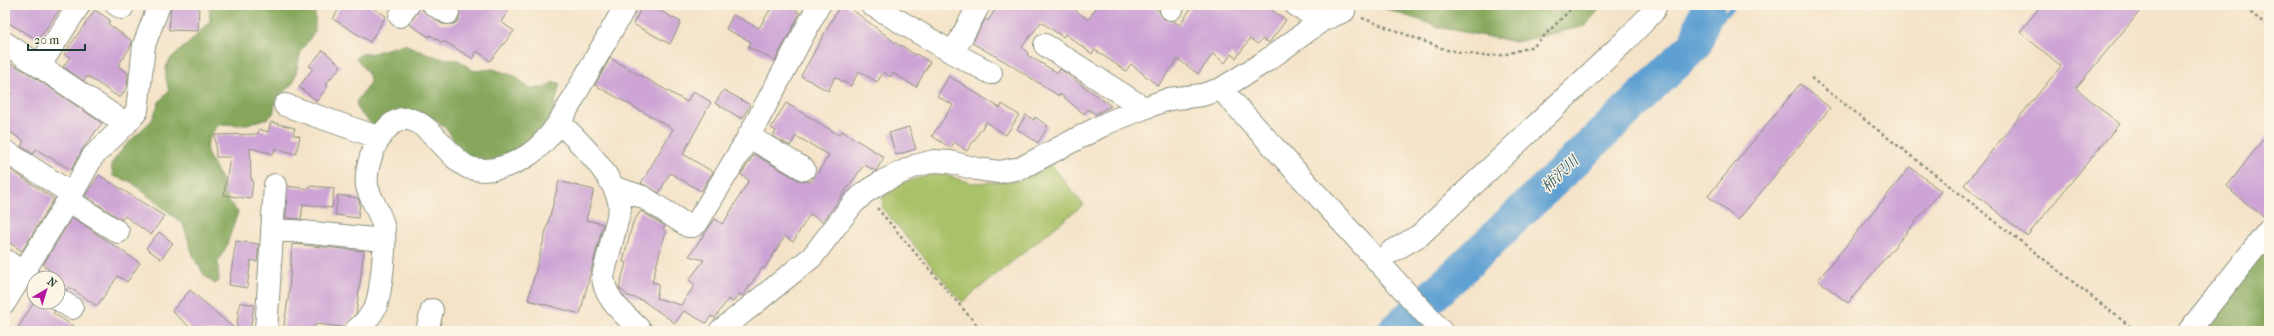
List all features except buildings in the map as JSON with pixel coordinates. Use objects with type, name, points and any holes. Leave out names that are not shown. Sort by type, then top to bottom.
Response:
[{"type":"street","points":[[40,65],[79,5]]},
{"type":"street","points":[[30,270],[93,156],[126,124],[137,111],[144,45],[159,5]]},
{"type":"street","points":[[355,331],[367,320],[376,306],[384,240],[383,225],[368,187],[367,178],[371,156],[383,132],[394,123],[406,120],[415,121],[425,126],[455,158],[470,168],[486,170],[507,166],[530,154],[560,123],[626,5]]},
{"type":"street","points":[[615,188],[643,197],[688,226],[693,226],[697,223],[748,136],[819,5]]},
{"type":"street","points":[[872,5],[953,53],[991,73]]},
{"type":"street","points":[[953,53],[979,5]]},
{"type":"street","points":[[1296,5],[1321,21]]},
{"type":"street","points":[[1383,254],[1420,235],[1624,42],[1653,12],[1656,5]]},
{"type":"street","points":[[720,331],[812,257],[864,193],[883,181],[915,166],[934,161],[950,162],[977,170],[1000,172],[1021,168],[1107,123],[1144,108],[1169,99],[1202,94],[1221,89],[1266,60],[1321,21],[1344,11]]},
{"type":"street","points":[[5,43],[126,124]]},
{"type":"street","points":[[1045,45],[1144,108]]},
{"type":"street","points":[[1221,89],[1309,187],[1383,254],[1441,331]]},
{"type":"street","points":[[285,105],[380,138]]},
{"type":"street","points":[[560,123],[573,135],[615,188],[620,201],[620,209],[603,276],[604,286],[611,300],[642,331]]},
{"type":"street","points":[[748,136],[804,169]]},
{"type":"street","points":[[5,151],[118,232]]},
{"type":"street","points":[[266,331],[275,185]]},
{"type":"street","points":[[272,229],[384,240]]},
{"type":"street","points":[[2189,331],[2269,230]]},
{"type":"street","points":[[5,260],[26,278],[5,302]]},
{"type":"street","points":[[426,331],[432,310]]},
{"type":"path","points":[[1344,11],[1447,50],[1484,56],[1503,55],[1534,46],[1575,5]]},
{"type":"path","points":[[2241,5],[2269,27]]},
{"type":"path","points":[[1810,78],[2136,331]]},
{"type":"path","points":[[864,193],[982,331]]},
{"type":"green space","points":[[209,5],[315,5],[315,31],[301,51],[294,82],[276,99],[273,114],[268,118],[244,125],[218,124],[208,141],[207,152],[216,168],[228,199],[238,212],[226,247],[218,262],[219,281],[215,284],[205,276],[194,258],[183,224],[131,182],[113,176],[111,164],[125,146],[152,120],[159,102],[169,91],[166,81],[166,67],[172,57],[190,42],[210,21]]},
{"type":"green space","points":[[1375,5],[1603,5],[1585,26],[1516,42],[1442,28]]},
{"type":"green space","points":[[404,44],[439,58],[458,60],[474,71],[493,69],[515,76],[529,88],[545,88],[553,82],[560,83],[553,114],[528,147],[478,166],[460,151],[448,130],[433,118],[415,113],[374,126],[359,112],[356,102],[369,84],[370,80],[367,72],[356,58],[361,54],[374,53]]},
{"type":"green space","points":[[1051,164],[1083,205],[962,302],[883,209],[882,198],[903,183],[937,173],[972,183],[1019,181]]},
{"type":"green space","points":[[2269,232],[2269,331],[2206,331]]},
{"type":"waterway","name":"柿沢川","points":[[1394,331],[1453,277],[1695,45],[1708,5]]},
{"type":"waterway","points":[[1695,45],[1734,5]]}]
